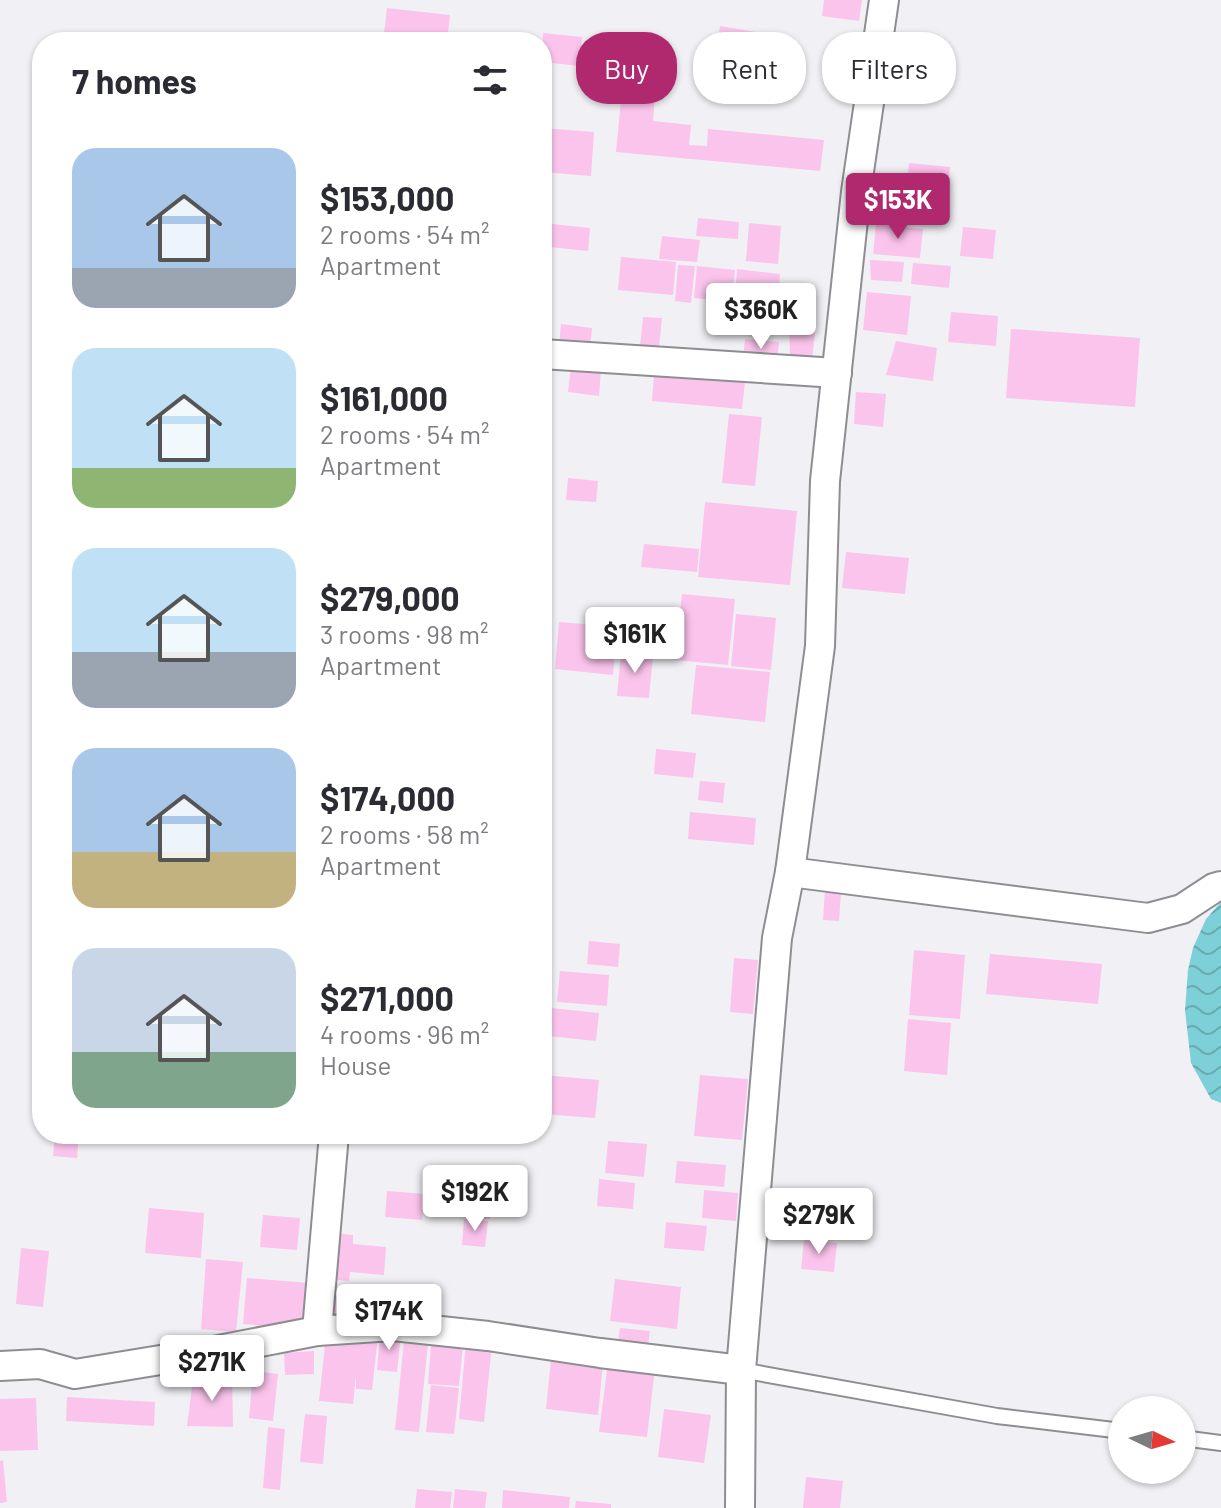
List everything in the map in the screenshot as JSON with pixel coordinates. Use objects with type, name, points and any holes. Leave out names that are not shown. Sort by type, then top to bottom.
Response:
[{"type":"street","points":[[740,1508],[741,1370],[777,938],[790,872],[820,646],[825,481],[856,192],[884,0]]},
{"type":"street","points":[[552,354],[837,373]]},
{"type":"street","points":[[790,872],[1148,918],[1182,909],[1221,886]]},
{"type":"street","points":[[317,1331],[333,1144]]},
{"type":"street","points":[[0,1366],[40,1364],[75,1374],[317,1331],[393,1326],[741,1370]]},
{"type":"lane","points":[[741,1370],[997,1416],[1108,1429]]},
{"type":"lane","points":[[1196,1440],[1221,1443]]},
{"type":"water","points":[[1221,902],[1221,1103],[1211,1099],[1191,1063],[1185,1010],[1193,948],[1206,919]]},
{"type":"building","points":[[824,0],[862,0],[859,21],[822,16]]},
{"type":"building","points":[[387,8],[450,15],[448,32],[384,32]]},
{"type":"building","points":[[720,26],[755,32],[719,32]]},
{"type":"building","points":[[552,34],[576,36],[576,66],[552,63]]},
{"type":"building","points":[[621,104],[654,104],[653,121],[691,125],[689,145],[707,146],[708,129],[824,140],[820,171],[616,152]]},
{"type":"building","points":[[552,129],[594,132],[591,176],[552,173]]},
{"type":"building","points":[[909,163],[950,167],[946,211],[905,207]]},
{"type":"building","points":[[698,218],[739,222],[738,239],[696,236]]},
{"type":"building","points":[[749,223],[781,226],[778,264],[746,261]]},
{"type":"building","points":[[552,224],[590,228],[588,251],[552,247]]},
{"type":"building","points":[[876,224],[923,229],[920,258],[873,254]]},
{"type":"building","points":[[963,227],[996,230],[993,259],[960,256]]},
{"type":"building","points":[[662,236],[700,240],[697,262],[659,259]]},
{"type":"building","points":[[621,257],[676,262],[673,295],[618,290]]},
{"type":"building","points":[[870,260],[904,262],[902,282],[871,280]]},
{"type":"building","points":[[913,263],[951,266],[949,288],[911,284]]},
{"type":"building","points":[[678,265],[695,266],[691,303],[675,301]]},
{"type":"building","points":[[697,266],[735,270],[732,302],[694,298]]},
{"type":"building","points":[[737,269],[780,274],[778,301],[735,298]]},
{"type":"building","points":[[867,292],[911,296],[907,335],[863,330]]},
{"type":"building","points":[[736,299],[762,302],[759,323],[734,321]]},
{"type":"building","points":[[951,312],[998,316],[996,346],[948,342]]},
{"type":"building","points":[[643,317],[662,318],[659,348],[640,346]]},
{"type":"building","points":[[789,321],[816,323],[812,360],[790,357]]},
{"type":"building","points":[[561,324],[592,328],[590,348],[559,345]]},
{"type":"building","points":[[1011,329],[1140,338],[1135,407],[1006,398]]},
{"type":"building","points":[[745,339],[779,342],[777,363],[743,359]]},
{"type":"building","points":[[896,341],[937,348],[933,381],[886,375]]},
{"type":"building","points":[[571,367],[601,370],[599,396],[568,392]]},
{"type":"building","points":[[654,374],[745,382],[742,409],[652,401]]},
{"type":"building","points":[[856,392],[886,394],[883,427],[854,424]]},
{"type":"building","points":[[729,414],[762,417],[755,486],[722,483]]},
{"type":"building","points":[[568,478],[598,481],[596,502],[566,500]]},
{"type":"building","points":[[705,502],[797,511],[790,585],[698,577]]},
{"type":"building","points":[[644,544],[699,549],[697,572],[641,567]]},
{"type":"building","points":[[846,552],[909,558],[905,594],[842,588]]},
{"type":"building","points":[[682,594],[735,599],[728,665],[675,660]]},
{"type":"building","points":[[736,614],[776,618],[771,670],[731,666]]},
{"type":"building","points":[[559,622],[617,627],[613,675],[555,669]]},
{"type":"building","points":[[621,652],[653,655],[649,698],[617,696]]},
{"type":"building","points":[[696,665],[770,672],[765,722],[691,714]]},
{"type":"building","points":[[656,749],[696,753],[693,778],[654,774]]},
{"type":"building","points":[[700,781],[725,783],[723,803],[698,800]]},
{"type":"building","points":[[690,812],[756,818],[754,845],[688,839]]},
{"type":"building","points":[[825,891],[841,892],[839,921],[823,920]]},
{"type":"building","points":[[589,941],[620,944],[618,967],[587,964]]},
{"type":"building","points":[[914,950],[965,955],[960,1019],[909,1015]]},
{"type":"building","points":[[990,954],[1102,964],[1098,1004],[986,994]]},
{"type":"building","points":[[734,958],[758,960],[753,1014],[730,1012]]},
{"type":"building","points":[[560,971],[609,975],[607,1006],[557,1002]]},
{"type":"building","points":[[552,1008],[599,1013],[596,1041],[552,1036]]},
{"type":"building","points":[[908,1019],[951,1023],[947,1075],[904,1071]]},
{"type":"building","points":[[700,1075],[748,1079],[742,1140],[694,1136]]},
{"type":"building","points":[[552,1076],[599,1080],[595,1118],[552,1115]]},
{"type":"building","points":[[608,1141],[647,1144],[644,1177],[605,1173]]},
{"type":"building","points":[[54,1144],[78,1144],[77,1158],[53,1156]]},
{"type":"building","points":[[677,1161],[726,1165],[724,1187],[675,1183]]},
{"type":"building","points":[[599,1179],[635,1183],[633,1209],[597,1206]]},
{"type":"building","points":[[779,1189],[820,1193],[817,1226],[777,1222]]},
{"type":"building","points":[[429,1190],[492,1196],[490,1219],[427,1213]]},
{"type":"building","points":[[704,1190],[738,1193],[736,1221],[702,1218]]},
{"type":"building","points":[[387,1191],[425,1194],[422,1220],[385,1217]]},
{"type":"building","points":[[149,1208],[204,1213],[201,1258],[145,1253]]},
{"type":"building","points":[[263,1215],[300,1218],[297,1250],[260,1247]]},
{"type":"building","points":[[464,1219],[488,1221],[485,1247],[462,1245]]},
{"type":"building","points":[[666,1222],[707,1226],[704,1251],[664,1248]]},
{"type":"building","points":[[331,1233],[353,1235],[353,1244],[386,1247],[384,1275],[350,1272],[349,1281],[327,1279]]},
{"type":"building","points":[[804,1240],[837,1243],[834,1272],[801,1269]]},
{"type":"building","points":[[21,1248],[49,1251],[43,1307],[16,1304]]},
{"type":"building","points":[[206,1259],[243,1262],[236,1332],[201,1329]]},
{"type":"building","points":[[247,1278],[309,1283],[305,1329],[243,1324]]},
{"type":"building","points":[[615,1279],[681,1287],[677,1329],[610,1321]]},
{"type":"building","points":[[362,1292],[381,1294],[379,1325],[359,1323]]},
{"type":"building","points":[[324,1295],[359,1298],[357,1324],[322,1321]]},
{"type":"building","points":[[387,1299],[402,1301],[400,1321],[385,1319]]},
{"type":"building","points":[[620,1328],[650,1331],[647,1353],[617,1349]]},
{"type":"building","points":[[405,1331],[429,1333],[419,1432],[395,1430]]},
{"type":"building","points":[[380,1333],[401,1335],[397,1372],[377,1370]]},
{"type":"building","points":[[432,1333],[464,1336],[459,1386],[428,1384]]},
{"type":"building","points":[[326,1336],[378,1336],[372,1390],[356,1389],[356,1376],[353,1404],[319,1401]]},
{"type":"building","points":[[466,1342],[492,1345],[484,1422],[459,1419]]},
{"type":"building","points":[[314,1351],[314,1374],[285,1375],[284,1353]]},
{"type":"building","points":[[551,1359],[603,1364],[598,1415],[546,1409]]},
{"type":"building","points":[[608,1362],[655,1368],[647,1437],[599,1432]]},
{"type":"building","points":[[253,1371],[278,1374],[273,1421],[249,1418]]},
{"type":"building","points":[[232,1375],[233,1427],[187,1426],[193,1380]]},
{"type":"building","points":[[431,1385],[459,1388],[454,1434],[426,1432]]},
{"type":"building","points":[[67,1397],[155,1402],[154,1426],[66,1421]]},
{"type":"building","points":[[36,1398],[38,1450],[0,1451],[0,1399]]},
{"type":"building","points":[[664,1409],[711,1415],[704,1463],[658,1457]]},
{"type":"building","points":[[305,1414],[327,1416],[323,1464],[300,1462]]},
{"type":"building","points":[[268,1427],[285,1429],[280,1490],[263,1488]]},
{"type":"building","points":[[3,1460],[7,1502],[0,1503],[0,1461]]},
{"type":"building","points":[[806,1477],[843,1481],[840,1508],[803,1508]]},
{"type":"building","points":[[417,1489],[452,1492],[450,1508],[415,1508]]},
{"type":"building","points":[[455,1489],[487,1492],[485,1508],[453,1508]]},
{"type":"building","points":[[503,1490],[570,1497],[569,1508],[502,1508]]},
{"type":"building","points":[[576,1501],[611,1504],[611,1508],[575,1508]]}]
